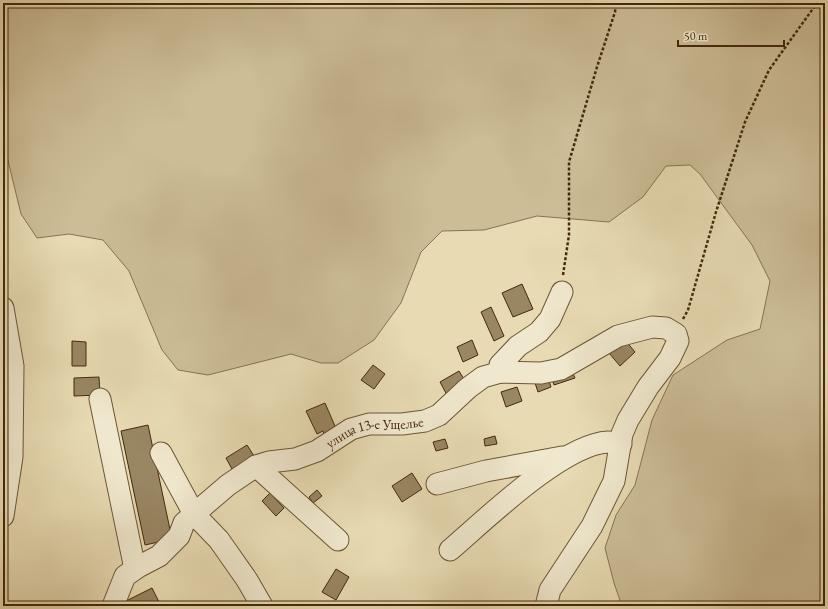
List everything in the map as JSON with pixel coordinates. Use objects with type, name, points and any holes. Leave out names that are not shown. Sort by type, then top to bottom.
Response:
[{"type":"street","points":[[501,372],[500,365],[504,359],[518,346],[539,332],[550,319],[562,292]]},
{"type":"street","points":[[3,308],[13,374],[12,457],[3,516]]},
{"type":"street","name":"улица 13-е Ущелье","points":[[113,606],[125,576],[159,556],[179,536],[184,523],[228,485],[256,466],[269,462],[295,459],[317,451],[351,429],[369,424],[402,424],[425,421],[439,415],[468,388],[483,377],[501,372],[541,373],[561,369],[618,336],[652,327],[666,328],[676,334]]},
{"type":"street","points":[[546,606],[550,590],[592,526],[614,481],[622,434],[628,420],[648,387],[670,358],[678,341],[676,334]]},
{"type":"street","points":[[100,399],[135,569]]},
{"type":"street","points":[[450,550],[513,496],[563,459],[593,445],[609,442],[620,444]]},
{"type":"street","points":[[161,452],[194,514],[219,540],[247,580],[262,606]]},
{"type":"street","points":[[438,484],[486,471],[570,455]]},
{"type":"street","points":[[256,466],[338,540]]},
{"type":"path","points":[[562,292],[569,235],[569,162],[615,12],[616,3]]},
{"type":"path","points":[[676,334],[688,310],[716,212],[745,122],[769,70],[817,3]]},
{"type":"shaded area","points":[[3,3],[825,3],[825,599],[821,606],[622,606],[614,583],[605,548],[616,515],[635,485],[652,420],[673,375],[727,340],[760,329],[770,281],[752,245],[700,174],[690,165],[666,166],[643,197],[609,222],[537,216],[484,230],[442,231],[421,252],[401,303],[374,340],[338,363],[321,363],[291,354],[208,375],[178,370],[162,350],[129,271],[103,240],[69,234],[37,238],[21,214],[3,140]]},
{"type":"building","points":[[522,284],[533,309],[513,317],[502,293]]},
{"type":"building","points":[[491,307],[504,336],[494,341],[481,312]]},
{"type":"building","points":[[472,340],[478,355],[463,362],[457,347]]},
{"type":"building","points":[[625,340],[635,352],[620,366],[609,353]]},
{"type":"building","points":[[72,341],[86,342],[86,366],[72,366]]},
{"type":"building","points":[[373,365],[385,374],[374,389],[361,380]]},
{"type":"building","points":[[571,369],[575,378],[554,385],[551,376]]},
{"type":"building","points":[[459,371],[467,384],[447,395],[440,382]]},
{"type":"building","points":[[99,377],[100,395],[74,396],[74,378]]},
{"type":"building","points":[[548,378],[551,387],[538,392],[535,383]]},
{"type":"building","points":[[517,387],[522,401],[506,407],[501,392]]},
{"type":"building","points":[[325,403],[338,433],[326,439],[323,431],[317,434],[306,411]]},
{"type":"building","points":[[148,425],[172,539],[145,545],[121,431]]},
{"type":"building","points":[[495,436],[497,444],[485,446],[484,439]]},
{"type":"building","points":[[445,439],[448,448],[436,451],[433,442]]},
{"type":"building","points":[[247,445],[254,456],[232,469],[226,458]]},
{"type":"building","points":[[412,473],[422,489],[402,502],[392,486]]},
{"type":"building","points":[[317,490],[322,496],[313,503],[309,497]]},
{"type":"building","points":[[270,493],[284,508],[276,516],[262,501]]},
{"type":"building","points":[[336,569],[349,577],[336,600],[322,592]]},
{"type":"building","points":[[152,588],[161,606],[121,606],[120,604]]}]
